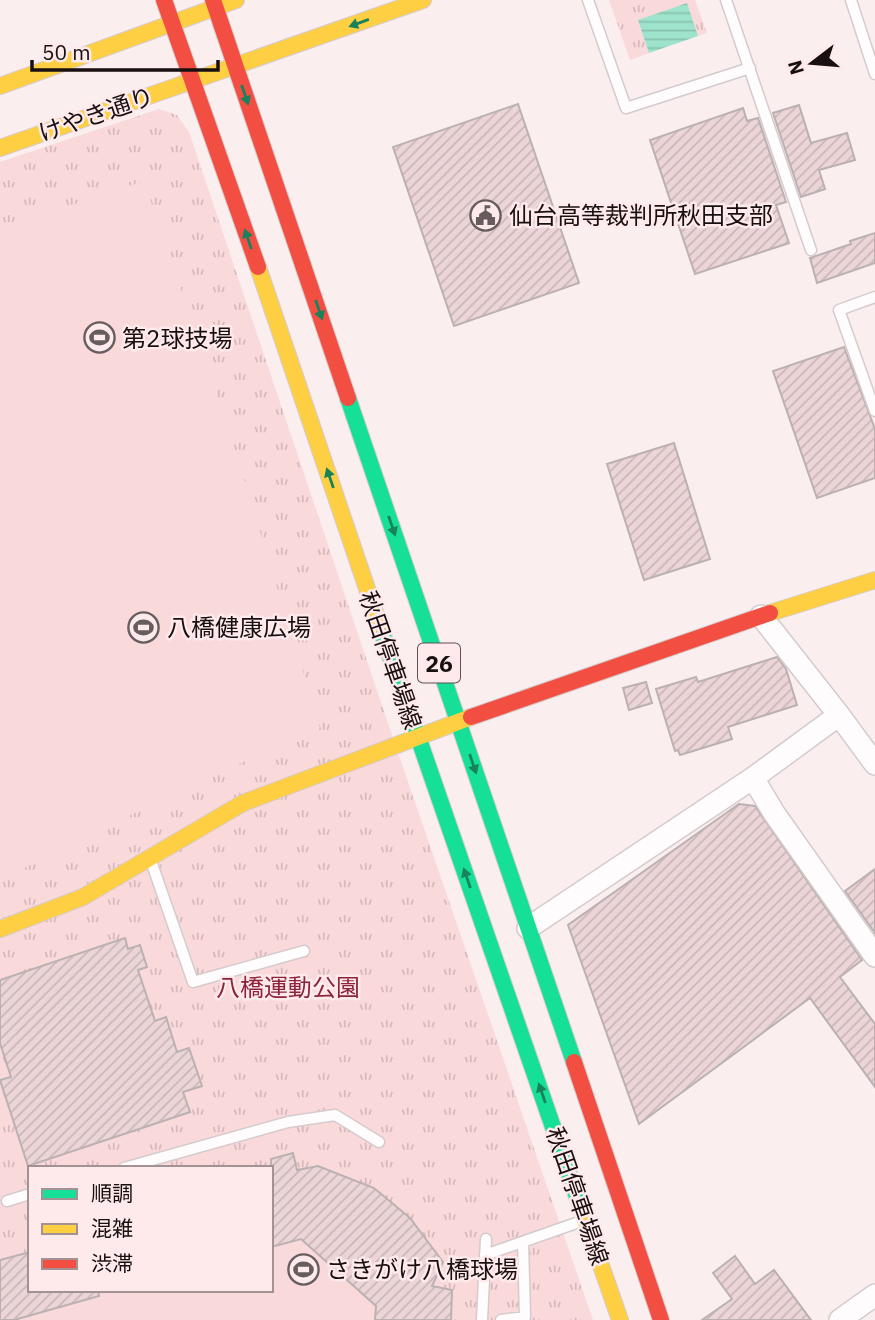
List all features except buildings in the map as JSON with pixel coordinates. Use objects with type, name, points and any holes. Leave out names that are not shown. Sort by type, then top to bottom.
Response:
[{"type":"main road","name":"秋田停車場線","points":[[164,0],[620,1320]]},
{"type":"main road","points":[[0,86],[215,4],[236,0]]},
{"type":"main road","points":[[236,67],[423,0]]},
{"type":"main road","name":"秋田停車場線","points":[[215,4],[661,1320]]},
{"type":"main road","name":"けやき通り","points":[[0,148],[236,67]]},
{"type":"main road","points":[[0,929],[83,897],[243,803],[417,736],[761,616],[875,580]]},
{"type":"street","points":[[761,616],[875,764]]},
{"type":"street","points":[[528,928],[753,778],[839,715]]},
{"type":"street","points":[[753,778],[875,956]]},
{"type":"street","points":[[840,1320],[875,1295]]},
{"type":"lane","points":[[588,0],[626,108],[750,68]]},
{"type":"lane","points":[[726,0],[811,250]]},
{"type":"lane","points":[[851,0],[875,74]]},
{"type":"lane","points":[[874,404],[839,310],[875,297]]},
{"type":"lane","points":[[150,858],[193,982],[304,951]]},
{"type":"lane","points":[[131,1166],[288,1122],[335,1115],[379,1142]]},
{"type":"lane","points":[[7,1201],[28,1195]]},
{"type":"lane","points":[[485,1255],[587,1220]]},
{"type":"lane","points":[[482,1320],[486,1239]]},
{"type":"lane","points":[[501,1320],[525,1317],[523,1241]]},
{"type":"green space","points":[[609,0],[695,0],[707,33],[698,36],[687,4],[639,20],[649,53],[630,60]]},
{"type":"green space","name":"八橋運動公園","points":[[159,109],[177,115],[189,132],[593,1320],[0,1320],[0,162]]},
{"type":"green space","name":"八橋健康広場","points":[[144,181],[234,446],[320,728],[181,790],[0,880],[0,229]]},
{"type":"green space","name":"さきがけ八橋球場","points":[[301,1239],[376,1306],[375,1320],[14,1320],[113,1292],[273,1292],[273,1246]]},
{"type":"shaded area","points":[[687,3],[698,36],[649,53],[638,20]]},
{"type":"traffic: fast","points":[[348,398],[574,1062]]},
{"type":"traffic: fast","points":[[379,624],[581,1208]]},
{"type":"traffic: slow","points":[[0,86],[236,0]]},
{"type":"traffic: slow","points":[[0,148],[423,0]]},
{"type":"traffic: slow","points":[[258,267],[379,624]]},
{"type":"traffic: slow","points":[[770,613],[875,580]]},
{"type":"traffic: slow","points":[[0,929],[83,897],[243,803],[471,717]]},
{"type":"traffic: slow","points":[[581,1208],[620,1320]]},
{"type":"traffic: jam","points":[[164,0],[258,267]]},
{"type":"traffic: jam","points":[[213,0],[348,398]]},
{"type":"traffic: jam","points":[[471,717],[770,613]]},
{"type":"traffic: jam","points":[[574,1062],[661,1320]]},
{"type":"place","name":"仙台高等裁判所秋田支部","points":[[486,215]]},
{"type":"place","name":"第2球技場","points":[[99,338]]},
{"type":"place","name":"八橋健康広場","points":[[144,627]]},
{"type":"place","name":"さきがけ八橋球場","points":[[303,1269]]}]
